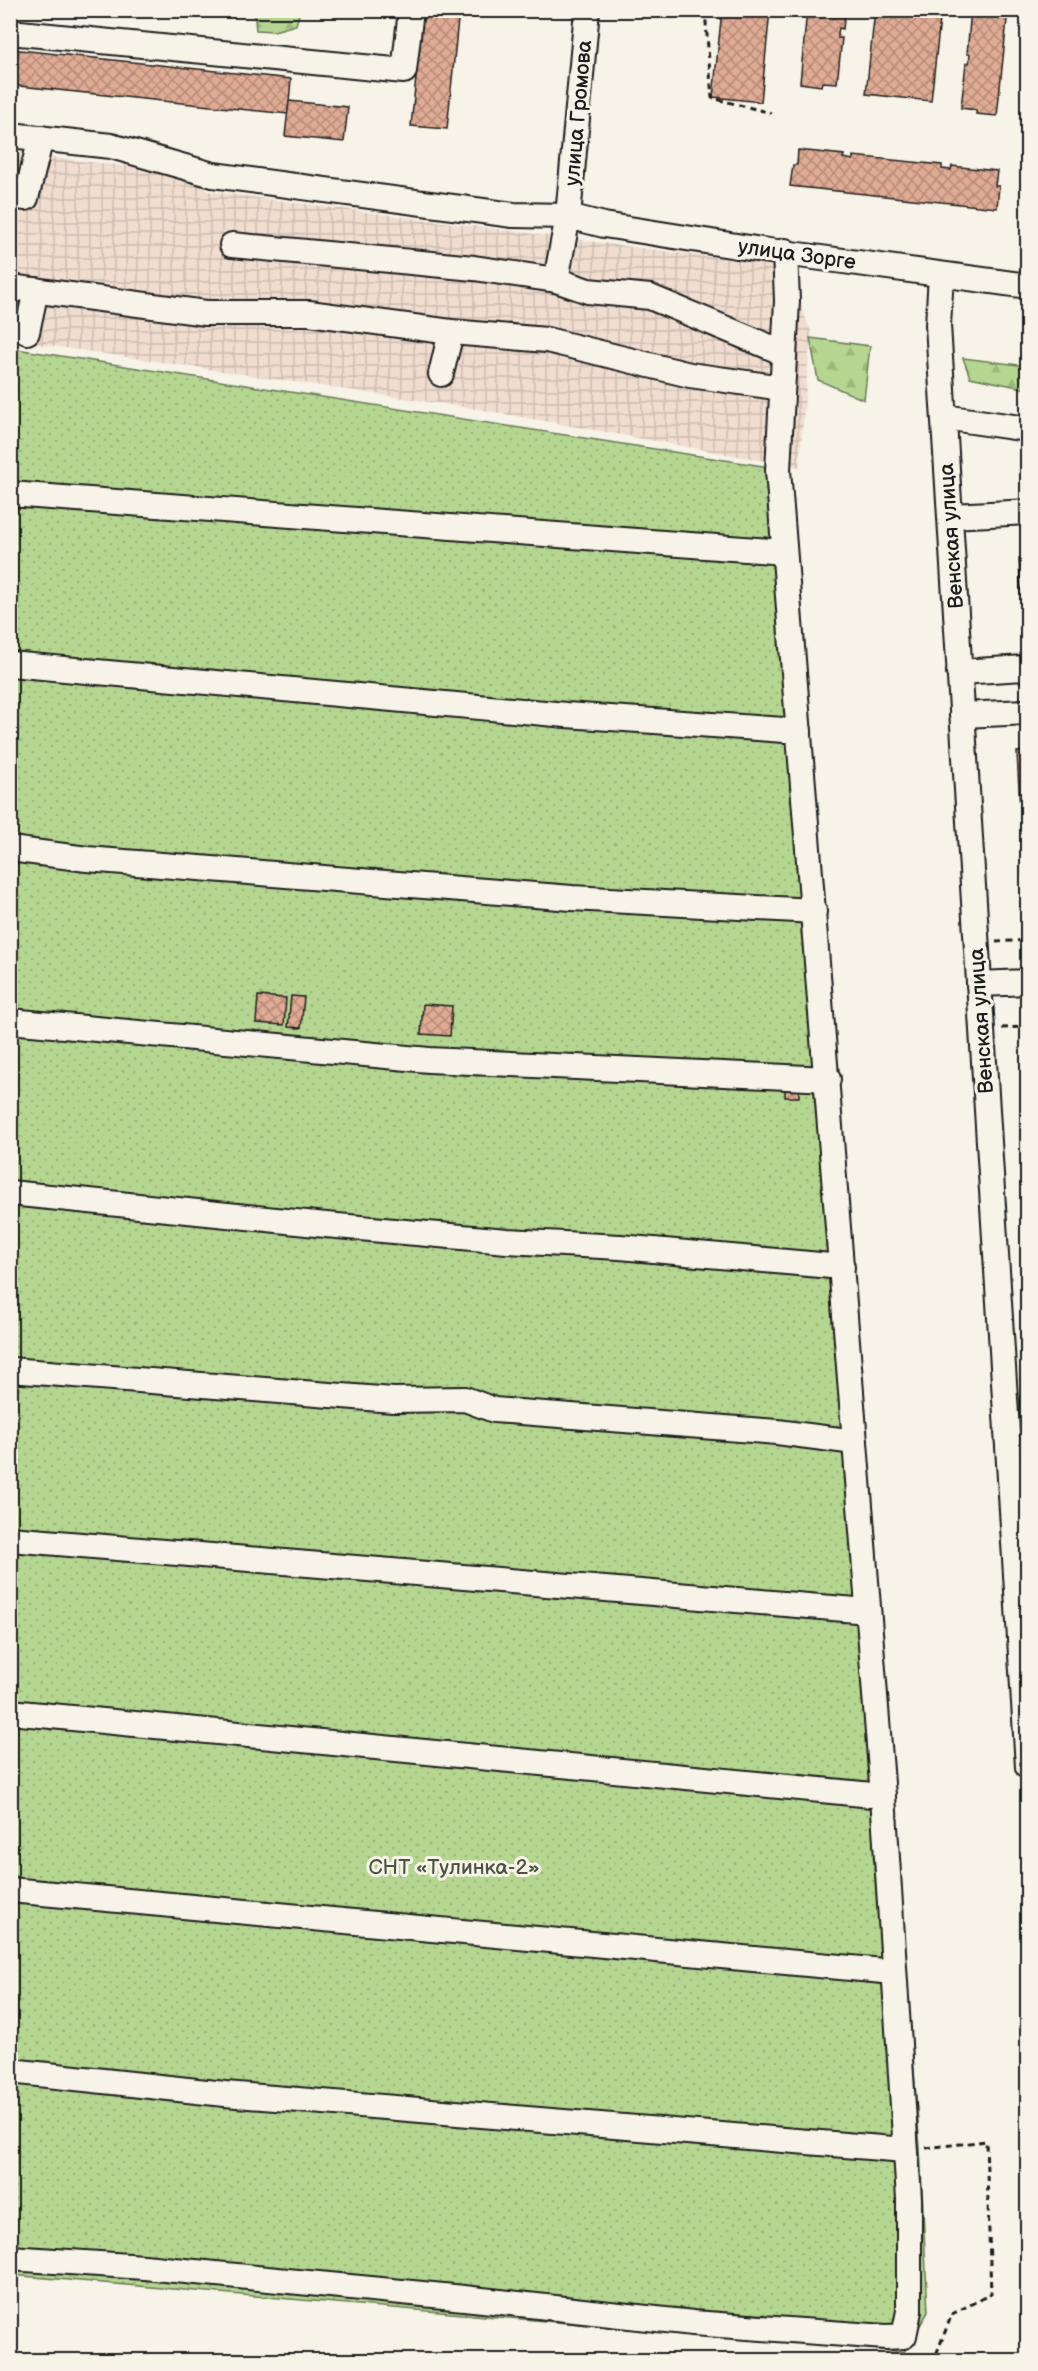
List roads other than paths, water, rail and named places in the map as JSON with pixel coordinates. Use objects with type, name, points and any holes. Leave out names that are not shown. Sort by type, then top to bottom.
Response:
[{"type":"street","points":[[10,32],[404,71],[411,10]]},
{"type":"street","name":"улица Громова","points":[[556,280],[568,216],[587,10]]},
{"type":"street","name":"улица Зорге","points":[[10,135],[111,146],[213,175],[513,215],[568,216],[762,250],[784,251],[1028,286]]},
{"type":"street","points":[[10,196],[26,198],[41,138]]},
{"type":"street","points":[[232,246],[474,268],[556,280],[588,291],[650,297],[784,352]]},
{"type":"street","points":[[10,2258],[239,2276],[693,2323],[904,2337],[909,2311],[909,2199],[883,1796],[778,470],[787,301],[784,251]]},
{"type":"street","name":"Венская улица","points":[[941,275],[938,326],[976,944],[1018,1476],[1028,1767]]},
{"type":"street","points":[[10,287],[206,312],[309,313],[451,332],[547,340],[690,375],[782,388]]},
{"type":"street","points":[[27,332],[36,290]]},
{"type":"street","points":[[441,374],[451,332]]},
{"type":"street","points":[[944,417],[1028,429]]},
{"type":"street","points":[[10,494],[784,552]]},
{"type":"street","points":[[950,516],[1028,512]]},
{"type":"street","points":[[10,664],[566,715],[799,732]]},
{"type":"street","points":[[959,672],[1025,668]]},
{"type":"street","points":[[962,715],[1028,712]]},
{"type":"street","points":[[10,849],[87,859],[549,896],[814,911]]},
{"type":"street","points":[[979,984],[1028,982]]},
{"type":"street","points":[[10,1021],[429,1060],[828,1079]]},
{"type":"street","points":[[10,1193],[372,1229],[507,1241],[620,1247],[842,1268]]},
{"type":"street","points":[[10,1370],[393,1400],[465,1399],[494,1410],[777,1432],[855,1442]]},
{"type":"street","points":[[10,1539],[868,1611]]},
{"type":"street","points":[[10,1712],[883,1796]]},
{"type":"street","points":[[10,1890],[894,1972]]},
{"type":"street","points":[[10,2071],[225,2094],[905,2150]]},
{"type":"park label","name":"СНТ «Тулинка-2»","points":[[454,1867]]}]
